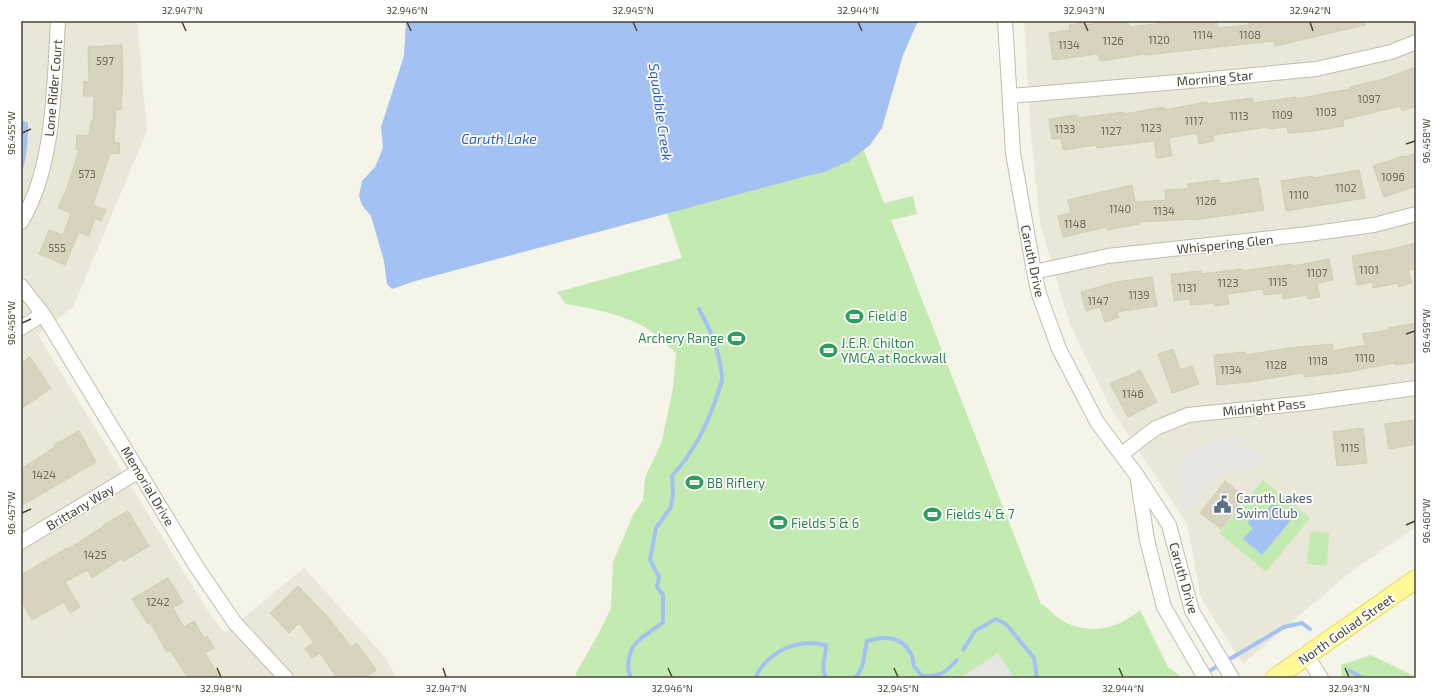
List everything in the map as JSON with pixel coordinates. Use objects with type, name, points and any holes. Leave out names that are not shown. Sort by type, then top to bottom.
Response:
[{"type":"main road","name":"North Goliad Street","points":[[1276,678],[1416,579]]},
{"type":"street","name":"Lone Rider Court","points":[[21,222],[40,181],[52,125],[58,21]]},
{"type":"street","name":"Caruth Drive","points":[[1005,21],[1013,153],[1039,294],[1059,349],[1097,422],[1122,454],[1169,525],[1192,611],[1231,677]]},
{"type":"street","name":"Morning Star","points":[[1010,96],[1316,69],[1391,52],[1416,42]]},
{"type":"street","name":"Whispering Glen","points":[[1034,272],[1108,256],[1308,234],[1374,224],[1416,214]]},
{"type":"street","name":"Memorial Drive","points":[[21,286],[43,314],[196,566],[235,623],[286,678]]},
{"type":"street","points":[[21,328],[43,314]]},
{"type":"street","name":"Midnight Pass","points":[[1122,454],[1156,428],[1188,415],[1416,388]]},
{"type":"street","name":"Brittany Way","points":[[21,542],[139,471]]},
{"type":"street","name":"Caruth Drive","points":[[1138,477],[1147,540],[1164,607],[1205,678]]},
{"type":"street","points":[[1308,656],[1322,678]]},
{"type":"shaded area","points":[[21,21],[137,21],[147,131],[73,307],[38,335],[211,616],[225,633],[304,568],[385,657],[396,678],[21,678]]},
{"type":"shaded area","points":[[1024,21],[1416,21],[1416,527],[1349,573],[1243,664],[1201,598],[1187,524],[1110,407],[1069,322],[1040,223],[1031,134]]},
{"type":"shaded area","points":[[1239,435],[1241,447],[1256,451],[1265,460],[1259,465],[1248,469],[1220,476],[1211,483],[1197,502],[1186,510],[1179,500],[1179,485],[1170,476],[1193,449],[1203,443],[1213,439]]},
{"type":"shaded area","points":[[998,653],[1014,678],[960,678]]},
{"type":"green space","name":"J.E.R. Chilton YMCA at Rockwall","points":[[840,136],[860,140],[884,203],[913,196],[917,214],[891,220],[1041,604],[1057,617],[1070,624],[1080,628],[1091,629],[1111,626],[1131,617],[1140,610],[1168,667],[1183,678],[577,678],[576,673],[600,631],[611,608],[613,562],[633,515],[643,500],[645,478],[662,441],[673,388],[676,353],[643,326],[622,317],[566,304],[557,292],[682,258],[667,213],[834,168]]},
{"type":"green space","points":[[1263,480],[1310,518],[1266,572],[1219,533]]},
{"type":"green space","points":[[1310,531],[1329,533],[1327,566],[1307,564]]},
{"type":"green space","points":[[1371,655],[1416,678],[1342,678],[1341,665]]},
{"type":"water","name":"Caruth Lake","points":[[406,21],[918,21],[903,55],[882,128],[870,145],[849,161],[825,172],[415,281],[392,289],[387,284],[384,261],[371,216],[362,205],[359,196],[362,181],[375,167],[383,148],[381,127],[404,56]]},
{"type":"water","points":[[21,120],[28,123],[28,136],[25,162],[21,175]]},
{"type":"water","points":[[1273,503],[1292,519],[1262,555],[1243,539],[1253,528],[1247,523],[1256,511],[1262,516]]},
{"type":"building","points":[[1113,21],[1128,21],[1129,27],[1185,21],[1217,21],[1218,28],[1249,25],[1248,21],[1365,21],[1365,25],[1275,46],[1274,41],[1145,54],[1100,61],[1098,54],[1053,60],[1049,33],[1070,30],[1069,25],[1084,23],[1085,25]]},
{"type":"building","points":[[122,45],[123,73],[121,110],[116,110],[114,142],[120,143],[119,154],[110,153],[93,205],[106,210],[101,221],[95,218],[89,236],[79,232],[65,265],[39,254],[49,230],[63,235],[71,213],[58,208],[65,194],[79,150],[76,150],[77,135],[89,136],[91,121],[93,121],[94,96],[83,96],[84,81],[89,82],[88,47]]},
{"type":"building","points":[[1416,67],[1416,106],[1402,111],[1400,106],[1343,120],[1344,126],[1314,131],[1288,133],[1287,127],[1268,129],[1268,127],[1213,135],[1214,141],[1199,144],[1197,133],[1169,138],[1172,156],[1157,158],[1154,141],[1097,148],[1097,145],[1063,150],[1061,138],[1052,139],[1049,119],[1077,115],[1078,118],[1124,112],[1124,114],[1164,107],[1164,110],[1207,102],[1207,104],[1252,98],[1253,103],[1296,97],[1296,99],[1350,89],[1350,87],[1383,79]]},
{"type":"building","points":[[1416,153],[1416,186],[1384,197],[1373,166]]},
{"type":"building","points":[[1359,170],[1365,198],[1286,211],[1281,181],[1313,176],[1313,178]]},
{"type":"building","points":[[1258,178],[1264,210],[1193,220],[1138,222],[1139,224],[1107,230],[1107,227],[1063,237],[1058,216],[1071,213],[1068,200],[1132,185],[1135,202],[1166,200],[1165,190],[1188,189],[1188,184],[1219,180],[1220,184]]},
{"type":"building","points":[[1416,243],[1416,269],[1408,270],[1412,283],[1399,287],[1398,283],[1373,288],[1372,282],[1357,285],[1352,256],[1380,252]]},
{"type":"building","points":[[1329,259],[1333,280],[1317,283],[1320,297],[1308,299],[1307,295],[1283,299],[1282,293],[1264,295],[1263,289],[1227,294],[1229,304],[1215,306],[1214,303],[1190,305],[1190,299],[1174,301],[1171,274],[1201,271],[1201,274],[1242,269],[1242,271],[1292,264],[1293,266]]},
{"type":"building","points":[[1152,277],[1157,306],[1117,312],[1118,318],[1105,322],[1100,307],[1086,311],[1081,292],[1116,282]]},
{"type":"building","points":[[1416,323],[1416,362],[1395,365],[1395,363],[1341,373],[1304,377],[1303,373],[1248,382],[1217,385],[1214,355],[1245,352],[1246,355],[1289,348],[1332,344],[1333,351],[1365,345],[1363,334],[1389,330],[1389,328]]},
{"type":"building","points":[[1173,349],[1180,370],[1192,366],[1199,384],[1172,393],[1158,354]]},
{"type":"building","points":[[30,357],[51,388],[21,409],[21,363]]},
{"type":"building","points":[[1140,370],[1157,402],[1128,417],[1110,384]]},
{"type":"building","points":[[1415,420],[1416,444],[1389,449],[1385,424]]},
{"type":"building","points":[[1363,428],[1367,463],[1337,466],[1333,432]]},
{"type":"building","points":[[79,431],[96,462],[21,506],[21,469],[55,447],[54,445]]},
{"type":"building","name":"Caruth Lakes Swim Club","points":[[1225,481],[1246,498],[1221,529],[1200,513]]},
{"type":"building","points":[[128,511],[149,546],[124,561],[122,558],[92,578],[87,570],[65,582],[80,607],[70,613],[64,602],[32,620],[21,601],[21,575],[67,548],[68,549],[104,526],[103,525]]},
{"type":"building","points":[[168,578],[183,602],[173,608],[184,627],[194,621],[204,638],[207,636],[214,648],[205,653],[220,678],[188,678],[170,650],[167,652],[150,622],[148,624],[132,599]]},
{"type":"building","points":[[298,586],[327,616],[351,647],[357,643],[376,670],[364,678],[337,678],[320,653],[312,658],[305,649],[313,642],[299,623],[289,633],[270,613]]},
{"type":"waterway","name":"Squabble Creek","points":[[631,678],[628,665],[633,647],[639,640],[663,622],[663,595],[657,587],[659,577],[650,560],[656,528],[671,507],[673,494],[672,476],[687,458],[699,438],[710,416],[722,381],[720,361],[711,334],[699,309]]},
{"type":"waterway","points":[[963,650],[975,631],[996,619],[1006,624],[1034,658],[1037,678]]},
{"type":"waterway","points":[[1206,673],[1284,627],[1302,623],[1310,629]]},
{"type":"waterway","points":[[855,678],[859,674],[863,665],[867,641],[873,639],[892,638],[903,643],[912,655],[914,666],[922,676],[938,675],[949,668],[957,660]]},
{"type":"waterway","points":[[756,678],[763,665],[772,656],[786,648],[809,643],[826,645],[823,665],[826,678]]},
{"type":"waterway","points":[[1350,671],[1363,678]]},
{"type":"place","name":"Field 8","points":[[855,316]]},
{"type":"place","name":"Archery Range","points":[[737,338]]},
{"type":"place","name":"J.E.R. Chilton YMCA at Rockwall","points":[[828,350]]},
{"type":"place","name":"BB Riflery","points":[[694,483]]},
{"type":"place","name":"Caruth Lakes Swim Club","points":[[1223,505]]},
{"type":"place","name":"Fields 4 & 7","points":[[933,514]]},
{"type":"place","name":"Fields 5 & 6","points":[[778,523]]}]
